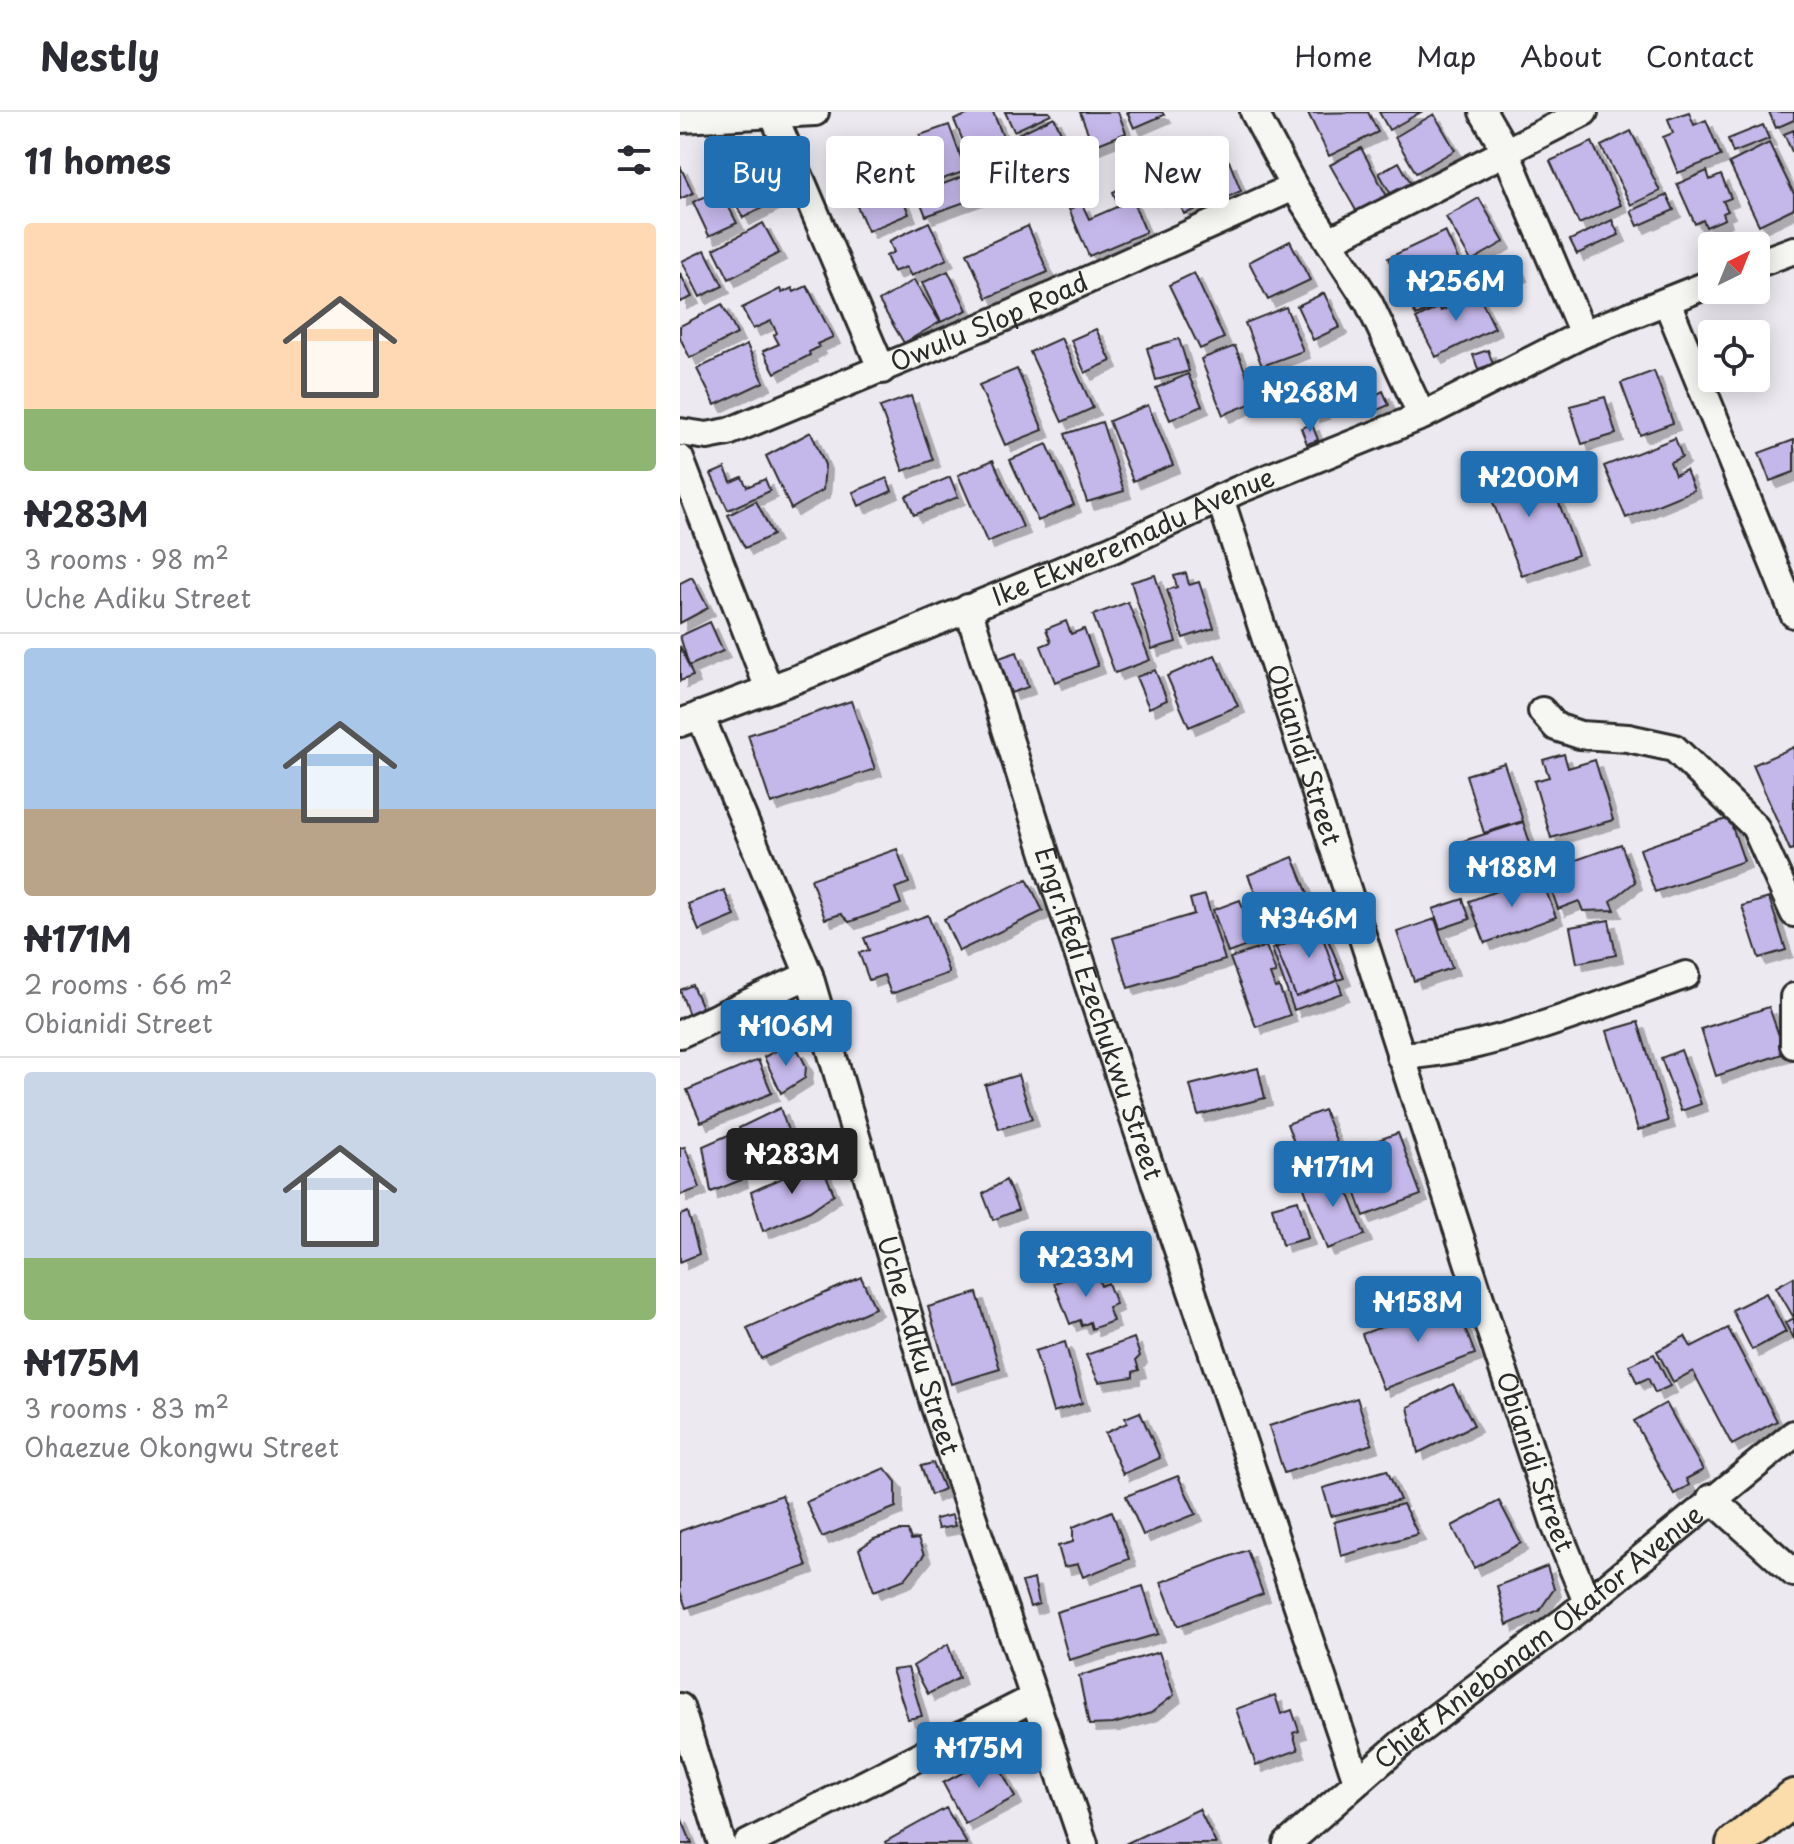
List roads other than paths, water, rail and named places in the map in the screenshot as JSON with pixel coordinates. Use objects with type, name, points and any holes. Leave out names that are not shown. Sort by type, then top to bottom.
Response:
[{"type":"highway","points":[[1735,1844],[1794,1798]]},
{"type":"street","points":[[680,119],[815,112]]},
{"type":"street","points":[[1254,112],[1294,187],[1369,303],[1422,416]]},
{"type":"street","points":[[1483,112],[1505,150],[1583,334]]},
{"type":"street","points":[[1331,240],[1584,112]]},
{"type":"street","points":[[773,114],[882,370]]},
{"type":"street","name":"Owulu Slop Road","points":[[680,432],[707,436],[728,432],[882,370],[1294,187]]},
{"type":"street","points":[[1770,259],[1794,250]]},
{"type":"street","name":"Ike Ekweremadu Avenue","points":[[690,719],[1113,549],[1220,498],[1422,416],[1583,334],[1698,289]]},
{"type":"street","points":[[1667,302],[1788,583],[1794,614]]},
{"type":"street","points":[[680,459],[769,689]]},
{"type":"street","name":"Obianidi Street","points":[[1220,498],[1556,1527],[1587,1602]]},
{"type":"street","name":"Engr.Ifedi Ezechukwu Street","points":[[968,608],[1053,879],[1181,1249],[1300,1621],[1357,1781]]},
{"type":"street","points":[[1542,711],[1556,727],[1580,735],[1628,738],[1674,748],[1755,827],[1794,913]]},
{"type":"street","name":"Uche Adiku Street","points":[[690,719],[809,975],[935,1407],[1032,1699],[1084,1844]]},
{"type":"street","points":[[680,1034],[809,975]]},
{"type":"street","points":[[1400,1056],[1435,1054],[1505,1035],[1686,975]]},
{"type":"street","points":[[1794,997],[1794,1045]]},
{"type":"street","name":"Chief Aniebonam Okafor Avenue","points":[[1287,1844],[1357,1781],[1587,1602],[1711,1498],[1794,1434]]},
{"type":"street","points":[[1711,1498],[1794,1573]]},
{"type":"street","points":[[747,1844],[1032,1699]]},
{"type":"street","points":[[680,1707],[722,1844]]}]
